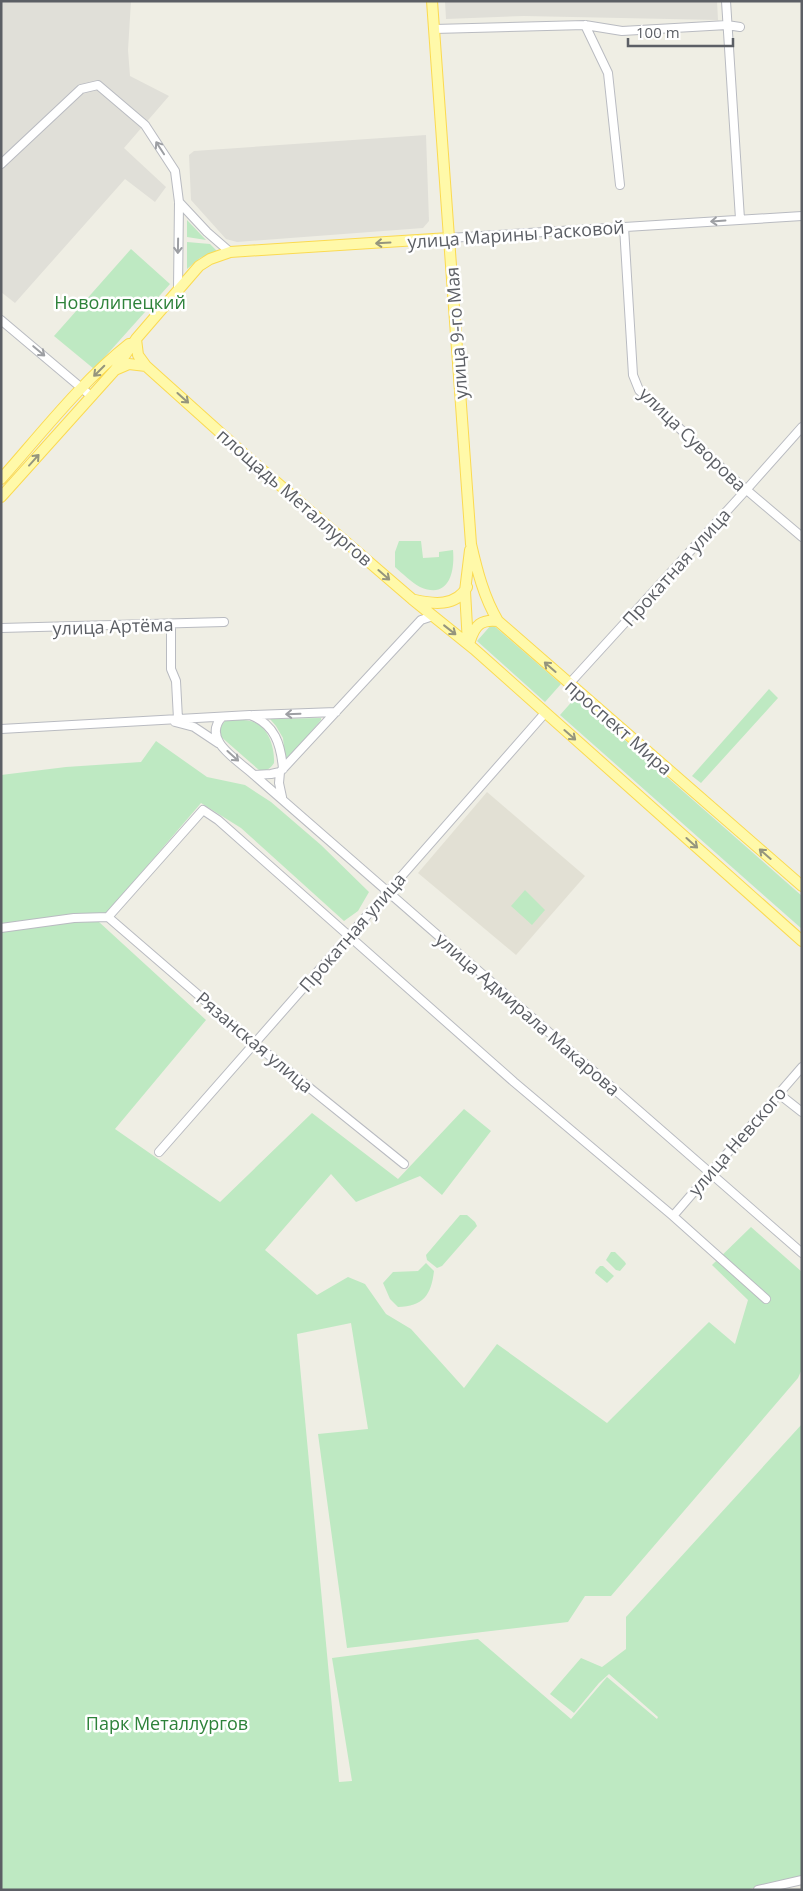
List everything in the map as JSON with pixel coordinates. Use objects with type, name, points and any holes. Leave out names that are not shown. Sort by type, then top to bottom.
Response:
[{"type":"main road","name":"улица 9-го Мая","points":[[432,1],[470,544]]},
{"type":"main road","name":"улица Марины Расковой","points":[[230,252],[449,238]]},
{"type":"main road","points":[[1,497],[116,370],[136,339],[199,266],[210,259],[230,252]]},
{"type":"main road","points":[[136,339],[138,355],[146,366]]},
{"type":"main road","points":[[3,473],[82,388],[117,354],[136,339]]},
{"type":"main road","points":[[116,370],[129,364],[146,366]]},
{"type":"main road","name":"площадь Металлургов","points":[[146,366],[253,462],[412,599],[468,644]]},
{"type":"main road","points":[[470,544],[465,591],[468,644],[802,941]]},
{"type":"main road","name":"проспект Мира","points":[[470,544],[491,610],[498,621],[802,886]]},
{"type":"main road","points":[[433,616],[465,591],[477,569]]},
{"type":"main road","points":[[412,599],[433,604],[453,601]]},
{"type":"main road","points":[[468,644],[473,630],[478,625],[487,620],[498,621]]},
{"type":"street","points":[[726,1],[740,219]]},
{"type":"street","points":[[434,29],[585,25],[622,31],[727,24],[740,27]]},
{"type":"street","points":[[585,25],[608,73],[620,185]]},
{"type":"street","points":[[1,164],[81,89],[98,85],[145,125],[175,171],[179,202],[178,289]]},
{"type":"street","points":[[179,202],[206,232],[230,252]]},
{"type":"street","name":"улица Марины Расковой","points":[[449,238],[802,216]]},
{"type":"street","name":"улица Суворова","points":[[624,227],[633,375],[639,390],[746,490],[802,537]]},
{"type":"street","points":[[1,320],[91,396]]},
{"type":"street","name":"Прокатная улица","points":[[569,684],[802,427]]},
{"type":"street","points":[[3,473],[16,480]]},
{"type":"street","points":[[254,775],[271,774],[282,770],[421,620],[433,616]]},
{"type":"street","name":"улица Артёма","points":[[1,628],[224,622]]},
{"type":"street","points":[[171,624],[171,669],[176,681],[178,719]]},
{"type":"street","points":[[1,729],[336,712]]},
{"type":"street","name":"Прокатная улица","points":[[159,1152],[545,713]]},
{"type":"street","points":[[250,716],[265,723],[275,735],[281,750],[282,770],[279,783],[282,798]]},
{"type":"street","points":[[218,743],[215,727],[222,717]]},
{"type":"street","points":[[166,720],[194,728],[218,743]]},
{"type":"street","name":"улица Адмирала Макарова","points":[[218,743],[802,1253]]},
{"type":"street","points":[[1,928],[74,918],[108,917],[203,810],[218,820],[514,1082],[673,1216],[766,1299]]},
{"type":"street","name":"Рязанская улица","points":[[108,917],[254,1044],[404,1164]]},
{"type":"street","name":"улица Невского","points":[[673,1216],[802,1067]]},
{"type":"street","points":[[779,1094],[802,1112]]},
{"type":"street","points":[[758,1890],[802,1880]]},
{"type":"shaded area","points":[[1,1],[131,1],[128,50],[130,76],[169,96],[124,148],[166,187],[155,202],[125,179],[15,303],[1,292]]},
{"type":"shaded area","points":[[445,1],[717,1],[718,20],[524,16],[446,19]]},
{"type":"shaded area","points":[[426,135],[429,221],[423,228],[237,242],[226,239],[191,200],[189,155],[194,151]]},
{"type":"shaded area","points":[[487,792],[585,876],[516,955],[418,873]]},
{"type":"green space","points":[[187,220],[206,240],[187,237]]},
{"type":"green space","points":[[187,242],[210,244],[217,251],[200,258],[187,269]]},
{"type":"green space","name":"Новолипецкий","points":[[131,249],[170,284],[94,369],[54,336]]},
{"type":"green space","points":[[399,541],[421,541],[423,558],[439,557],[439,552],[453,550],[453,567],[448,582],[444,587],[438,590],[430,590],[420,587],[395,567],[395,552]]},
{"type":"green space","points":[[492,624],[561,684],[545,702],[477,641]]},
{"type":"green space","points":[[769,689],[778,698],[701,783],[692,776]]},
{"type":"green space","points":[[576,697],[802,896],[802,929],[560,715]]},
{"type":"green space","points":[[321,718],[287,760],[285,758],[283,738],[270,719]]},
{"type":"green space","points":[[226,720],[247,720],[256,723],[266,732],[272,744],[274,757],[274,763],[268,770],[259,770],[219,735],[221,726]]},
{"type":"green space","name":"Парк Металлургов","points":[[156,741],[207,777],[245,785],[271,802],[321,845],[369,892],[358,911],[344,921],[241,828],[201,803],[99,922],[206,1020],[115,1129],[220,1202],[312,1113],[398,1179],[464,1109],[491,1131],[442,1195],[420,1176],[356,1202],[331,1174],[265,1250],[317,1295],[348,1277],[365,1284],[386,1314],[411,1329],[464,1388],[497,1344],[607,1423],[709,1322],[735,1344],[748,1300],[712,1265],[751,1227],[802,1272],[802,1369],[798,1378],[611,1596],[585,1596],[568,1622],[347,1648],[318,1434],[368,1429],[351,1323],[297,1334],[339,1782],[352,1781],[332,1658],[478,1639],[571,1719],[607,1677],[657,1719],[658,1717],[609,1674],[574,1713],[550,1694],[581,1658],[602,1667],[626,1649],[626,1617],[802,1424],[802,1877],[745,1890],[1,1890],[1,775],[66,767],[141,762]]},
{"type":"green space","points":[[525,890],[545,910],[532,925],[511,906]]},
{"type":"green space","points":[[460,1215],[467,1215],[477,1226],[442,1266],[437,1268],[427,1260],[426,1255]]},
{"type":"green space","points":[[611,1252],[615,1252],[626,1264],[620,1271],[616,1270],[606,1260]]},
{"type":"green space","points":[[426,1263],[434,1271],[428,1293],[420,1302],[398,1307],[390,1299],[383,1283],[393,1272],[418,1271]]},
{"type":"green space","points":[[600,1266],[603,1266],[614,1276],[607,1283],[595,1273]]}]
